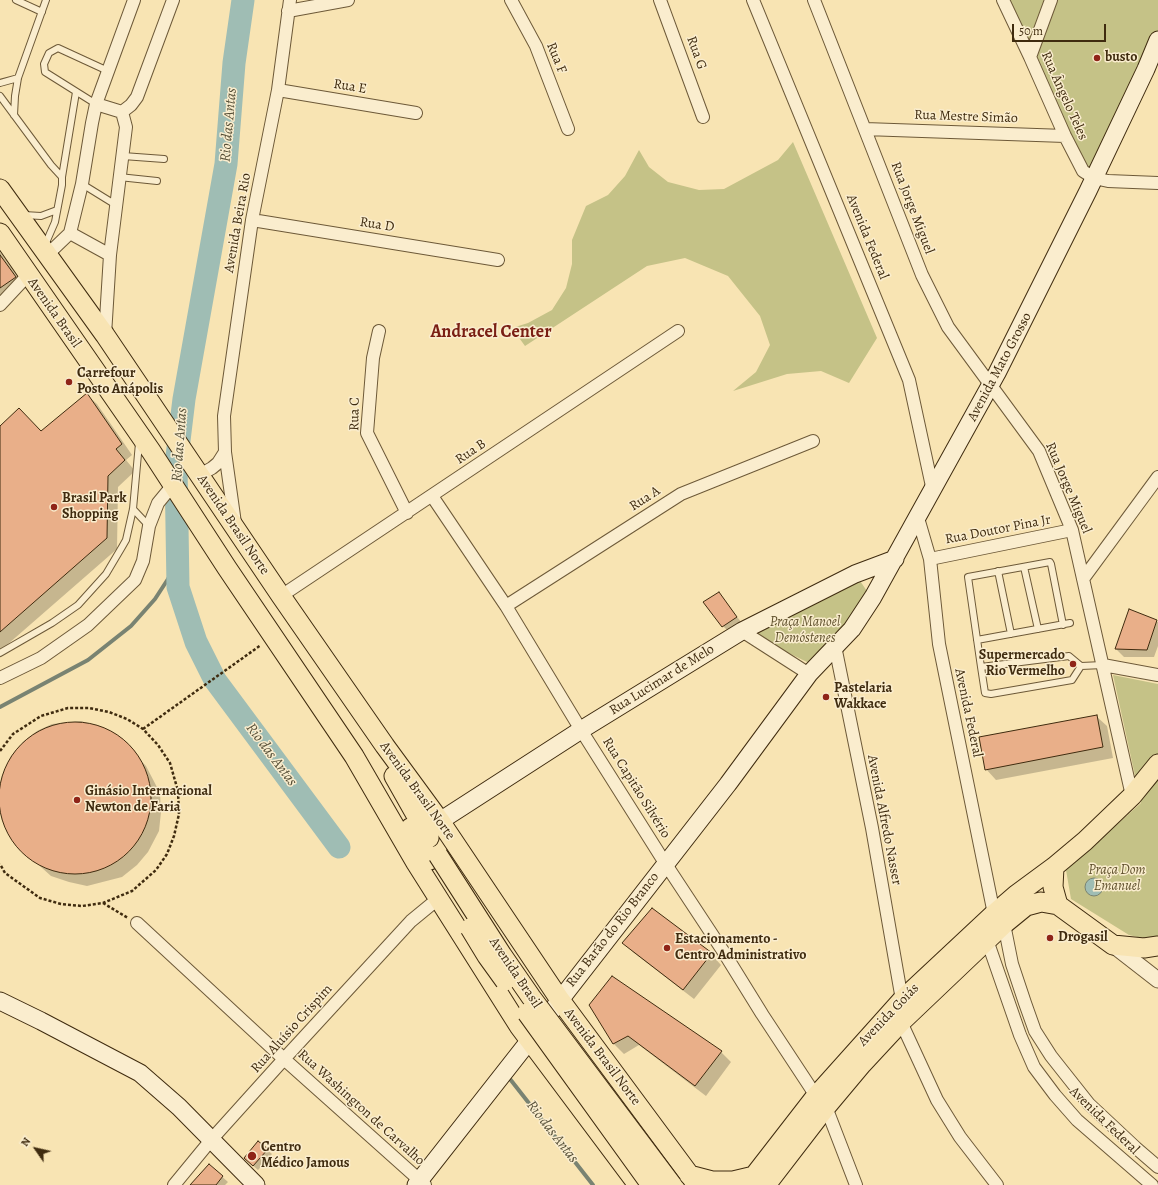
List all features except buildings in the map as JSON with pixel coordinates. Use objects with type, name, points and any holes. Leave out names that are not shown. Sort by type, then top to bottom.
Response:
[{"type":"main road","name":"Avenida Mato Grosso","points":[[809,674],[852,628],[873,597],[991,386],[1094,178],[1146,69],[1158,40]]},
{"type":"main road","name":"Avenida Brasil","points":[[0,189],[144,392]]},
{"type":"main road","name":"Avenida Brasil","points":[[0,233],[151,451]]},
{"type":"main road","name":"Avenida Brasil Norte","points":[[144,392],[194,469],[385,746],[440,821],[560,1000],[693,1180]]},
{"type":"main road","name":"Avenida Brasil Norte","points":[[151,451],[172,486],[354,756],[416,863],[529,1041],[638,1185]]},
{"type":"main road","name":"Rua Lucimar de Melo","points":[[440,821],[581,730],[742,631],[855,574],[895,559]]},
{"type":"main road","name":"Rua Barão do Rio Branco","points":[[420,1183],[665,863],[728,784],[809,674]]},
{"type":"main road","name":"Avenida Brasil","points":[[385,746],[392,771],[434,858],[487,956],[651,1185]]},
{"type":"main road","name":"Avenida Brasil","points":[[354,756],[393,802],[531,997],[672,1185]]},
{"type":"main road","points":[[1158,764],[1132,796],[1085,841],[1054,867],[1053,887],[1058,905],[1113,945],[1144,948],[1158,946]]},
{"type":"main road","name":"Avenida Goiás","points":[[821,1102],[862,1064],[901,1022],[987,940],[999,919],[1016,895],[1054,867]]},
{"type":"main road","name":"Avenida Goiás","points":[[756,1182],[902,1000],[999,919],[1026,906],[1034,904],[1047,902],[1058,905]]},
{"type":"main road","points":[[0,1001],[36,1018],[140,1073],[179,1107],[252,1183]]},
{"type":"main road","points":[[693,1180],[706,1179],[756,1182]]},
{"type":"street","points":[[45,252],[70,233],[82,184],[96,104],[134,0]]},
{"type":"street","points":[[122,112],[131,106],[137,97],[173,0]]},
{"type":"street","points":[[289,6],[348,0]]},
{"type":"street","name":"Rua F","points":[[511,0],[536,46],[568,129]]},
{"type":"street","name":"Rua G","points":[[660,0],[703,117]]},
{"type":"street","name":"Avenida Federal","points":[[753,0],[909,380],[933,491]]},
{"type":"street","name":"Rua Jorge Miguel","points":[[814,0],[922,275],[948,327],[1039,451],[1072,530],[1132,796]]},
{"type":"street","name":"Rua Ângelo Teles","points":[[1003,0],[1065,136],[1083,171],[1094,178]]},
{"type":"street","points":[[1030,57],[1051,0]]},
{"type":"street","name":"Avenida Beira Rio","points":[[236,528],[225,452],[224,416],[252,220],[278,90],[289,6]]},
{"type":"street","name":"Rua E","points":[[278,90],[416,113]]},
{"type":"street","points":[[96,104],[122,112]]},
{"type":"street","points":[[105,335],[110,255],[126,127],[122,112]]},
{"type":"street","name":"Rua Mestre Simão","points":[[865,129],[1065,136]]},
{"type":"street","points":[[1094,178],[1108,181],[1158,183]]},
{"type":"street","name":"Rua D","points":[[252,220],[498,260]]},
{"type":"street","points":[[70,233],[110,255]]},
{"type":"street","points":[[0,305],[28,275]]},
{"type":"street","name":"Rua C","points":[[379,331],[373,358],[367,433],[407,513]]},
{"type":"street","name":"Rua B","points":[[281,596],[678,331]]},
{"type":"street","name":"Rua A","points":[[506,606],[681,494],[813,441]]},
{"type":"street","points":[[194,469],[205,472],[218,463],[225,452]]},
{"type":"street","points":[[1083,579],[1158,476]]},
{"type":"street","points":[[0,678],[41,658],[88,625],[135,580],[143,561],[149,526],[158,503],[172,486]]},
{"type":"street","name":"Rua Capitão Silvério","points":[[432,496],[506,606],[581,730],[665,863],[723,951],[762,1014],[821,1102],[856,1185]]},
{"type":"street","name":"Avenida Federal","points":[[918,518],[930,559],[939,644],[999,919],[1012,964],[1035,1031],[1051,1056],[1089,1104],[1158,1167]]},
{"type":"street","name":"Rua Doutor Pina Jr","points":[[930,559],[1072,530]]},
{"type":"street","points":[[742,631],[809,674]]},
{"type":"street","name":"Avenida Alfredo Nasser","points":[[835,646],[872,828],[902,1000]]},
{"type":"street","points":[[1103,665],[1158,675]]},
{"type":"street","name":"Rua Aluísio Crispim","points":[[174,1185],[211,1140],[411,921],[439,898]]},
{"type":"street","name":"Rua Washington de Carvalho","points":[[137,923],[420,1183]]},
{"type":"street","name":"Avenida Federal","points":[[987,940],[1020,1035],[1034,1067],[1055,1095],[1077,1120],[1152,1185]]},
{"type":"street","points":[[1113,945],[1158,980]]},
{"type":"street","points":[[901,1022],[937,1100],[960,1137],[997,1185]]},
{"type":"street","points":[[1077,1120],[1089,1104]]},
{"type":"lane","points":[[16,0],[42,12]]},
{"type":"lane","points":[[14,115],[18,78],[46,0]]},
{"type":"lane","points":[[96,104],[45,72],[44,64],[49,53],[58,48],[108,71]]},
{"type":"lane","points":[[0,83],[18,78]]},
{"type":"lane","points":[[45,252],[58,210],[76,92]]},
{"type":"lane","points":[[0,96],[50,165],[62,177]]},
{"type":"lane","points":[[123,156],[164,160]]},
{"type":"lane","points":[[119,177],[157,181]]},
{"type":"lane","points":[[82,184],[116,205]]},
{"type":"lane","points":[[17,212],[24,215],[41,216],[58,210]]},
{"type":"lane","points":[[0,652],[52,623],[78,605],[106,574],[122,547],[133,509],[140,435]]},
{"type":"lane","points":[[133,509],[149,526]]},
{"type":"lane","points":[[1063,625],[1050,562],[968,577],[985,693],[991,694],[1072,680],[1081,666]]},
{"type":"lane","points":[[1024,567],[1038,629]]},
{"type":"lane","points":[[998,571],[1011,634]]},
{"type":"lane","points":[[977,640],[1070,624]]},
{"type":"lane","points":[[981,667],[1069,656],[1081,666],[1103,665]]},
{"type":"path","points":[[143,729],[273,636]]},
{"type":"path","points":[[0,751],[13,734],[41,716],[68,708],[89,708],[109,712],[127,719],[143,729],[158,745],[170,764],[178,791],[179,814],[174,836],[167,854],[156,870],[132,891],[103,903],[82,906],[61,904],[40,898],[6,872],[0,864]]},
{"type":"path","points":[[103,903],[137,923]]},
{"type":"green space","points":[[1001,0],[1158,0],[1158,30],[1093,175],[1064,142]]},
{"type":"green space","points":[[793,142],[877,338],[849,383],[821,371],[787,374],[733,391],[756,372],[770,345],[760,316],[728,276],[685,258],[647,266],[525,346],[512,328],[528,323],[552,310],[566,288],[572,264],[572,240],[586,206],[608,195],[625,176],[639,150],[649,167],[668,182],[699,190],[724,189],[778,160]]},
{"type":"green space","name":"Praça Manoel Demóstenes","points":[[856,575],[871,597],[811,664],[746,632]]},
{"type":"green space","name":"Praça Dom Emanuel","points":[[1113,675],[1158,684],[1158,938],[1150,940],[1129,935],[1071,899],[1066,870],[1141,803]]},
{"type":"water","points":[[1094,878],[1100,881],[1103,887],[1100,893],[1094,896],[1088,893],[1085,887],[1088,881]]},
{"type":"waterway","name":"Rio das Antas","points":[[243,0],[234,63],[226,164],[184,399],[176,465],[178,587],[196,642],[215,680],[339,847]]},
{"type":"waterway","points":[[0,707],[88,660],[131,626],[155,599],[168,579],[178,558]]},
{"type":"waterway","name":"Rio das Antas","points":[[510,1079],[593,1185]]},
{"type":"place","name":"busto","points":[[1097,58]]},
{"type":"place","name":"Carrefour Posto Anápolis","points":[[69,382]]},
{"type":"place","name":"Brasil Park Shopping","points":[[54,507]]},
{"type":"place","name":"Supermercado Rio Vermelho","points":[[1073,664]]},
{"type":"place","name":"Pastelaria Wakkace","points":[[826,697]]},
{"type":"place","name":"Ginásio Internacional Newton de Faria","points":[[77,800]]},
{"type":"place","name":"Drogasil","points":[[1050,938]]},
{"type":"place","name":"Estacionamento - Centro Administrativo","points":[[667,948]]},
{"type":"place","name":"Centro Médico Jamous","points":[[252,1156]]},
{"type":"district","name":"Andracel Center","points":[[491,333]]}]
